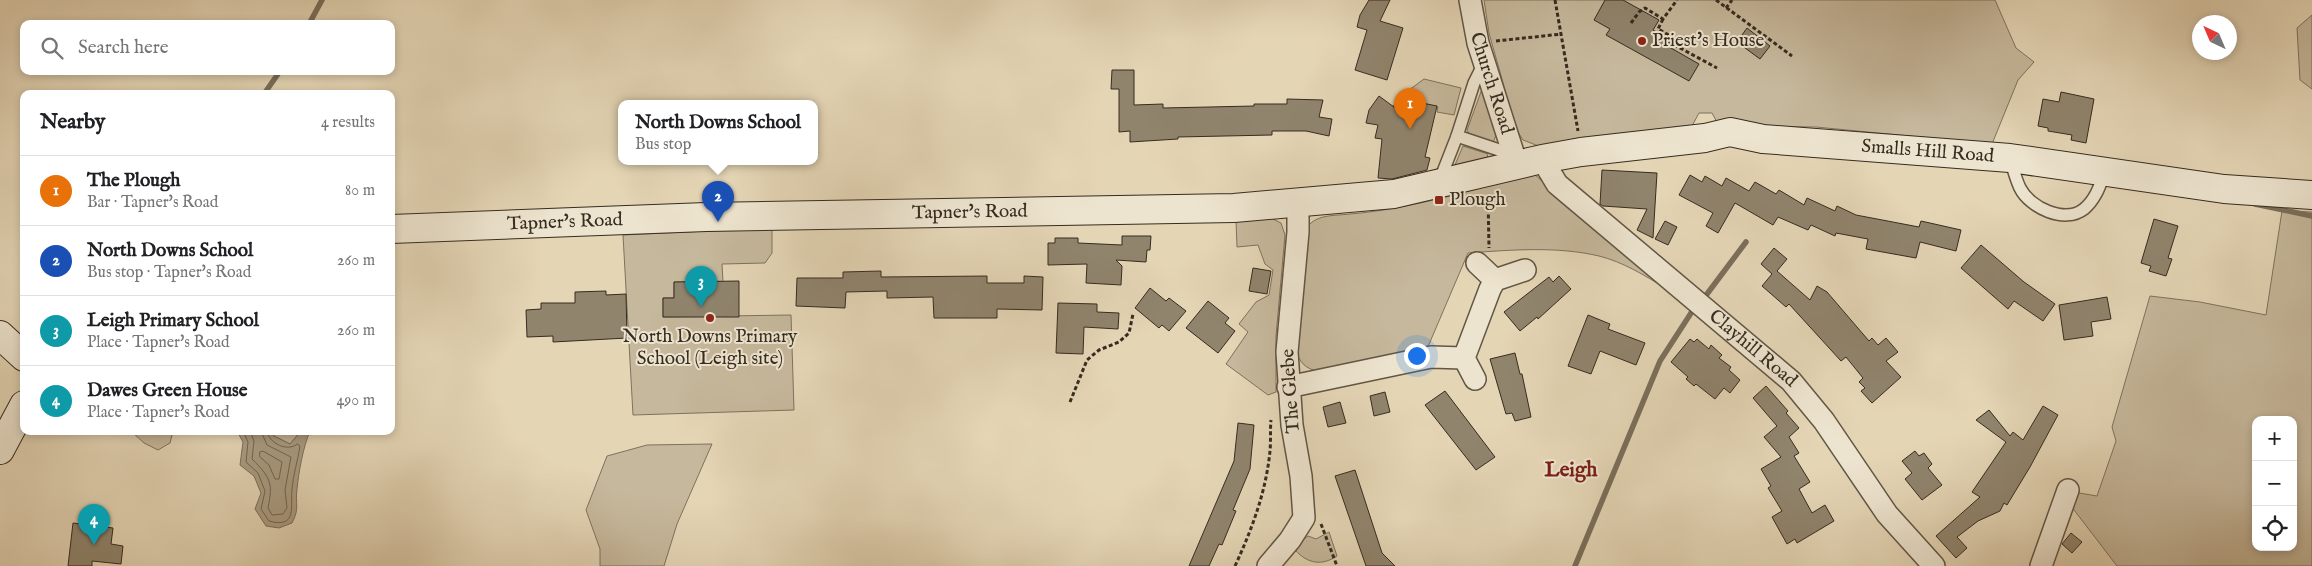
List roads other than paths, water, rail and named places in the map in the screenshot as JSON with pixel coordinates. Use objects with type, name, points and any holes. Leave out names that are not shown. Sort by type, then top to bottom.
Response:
[{"type":"street","name":"Church Road","points":[[1470,0],[1478,43],[1484,63],[1524,160]]},
{"type":"street","name":"Smalls Hill Road","points":[[1524,160],[1705,138],[1730,132],[1763,139],[2010,158],[2106,170],[2224,189],[2312,195]]},
{"type":"street","name":"Tapner's Road","points":[[395,228],[706,217],[1234,208],[1298,204],[1394,194],[1488,171],[1524,160]]},
{"type":"street","name":"Clayhill Road","points":[[1524,160],[1558,184],[1791,381],[1824,421],[1887,514],[1934,566]]},
{"type":"street","name":"The Glebe","points":[[1268,566],[1290,540],[1304,518],[1288,387],[1286,352],[1298,232],[1298,204]]},
{"type":"street","points":[[1476,379],[1464,358],[1488,273],[1525,270]]},
{"type":"street","points":[[0,335],[20,353]]},
{"type":"street","points":[[1288,387],[1431,357],[1464,358]]},
{"type":"street","points":[[0,450],[20,412]]},
{"type":"street","points":[[2041,566],[2068,490]]},
{"type":"lane","points":[[1438,184],[1457,136],[1474,83],[1484,63]]},
{"type":"lane","points":[[1457,136],[1524,160]]},
{"type":"lane","points":[[2010,158],[2020,189],[2028,198],[2046,210],[2060,214],[2073,215],[2083,210],[2094,198],[2106,170]]},
{"type":"water","points":[[239,435],[273,435],[290,444],[298,435],[309,435],[300,467],[297,510],[292,523],[279,528],[266,526],[255,509],[261,493],[254,476],[240,465],[243,442]]},
{"type":"waterway","points":[[311,20],[322,0]]},
{"type":"waterway","points":[[267,90],[277,75]]},
{"type":"waterway","points":[[2255,204],[2312,216]]},
{"type":"waterway","points":[[1707,294],[1746,242]]},
{"type":"waterway","points":[[1575,566],[1660,361],[1693,310]]},
{"type":"place","name":"Priest's House","points":[[1642,41]]},
{"type":"place","name":"The Plough","points":[[1410,129]]},
{"type":"place","name":"Plough","points":[[1439,200]]},
{"type":"place","name":"North Downs School","points":[[718,222]]},
{"type":"place","name":"Leigh Primary School","points":[[701,307]]},
{"type":"place","name":"North Downs Primary School (Leigh site)","points":[[710,318]]},
{"type":"place","name":"Dawes Green House","points":[[94,545]]},
{"type":"district","name":"Leigh","points":[[1571,470]]}]
